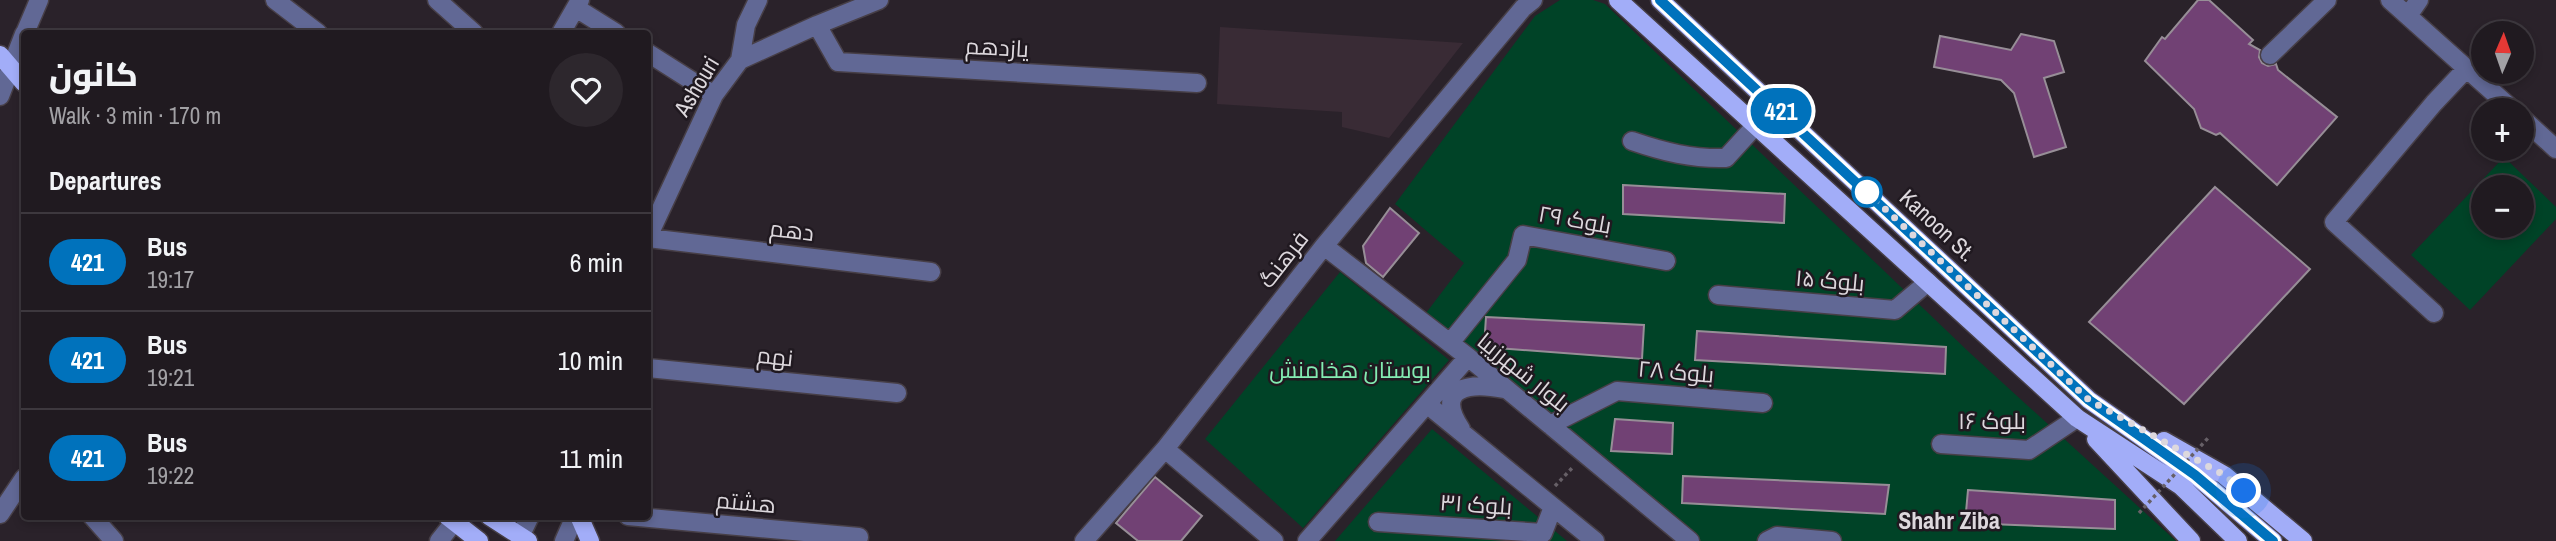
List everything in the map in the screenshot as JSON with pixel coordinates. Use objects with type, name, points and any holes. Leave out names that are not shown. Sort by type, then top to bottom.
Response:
[{"type":"main road","points":[[1618,0],[2077,418],[2191,541]]},
{"type":"main road","name":"Kanoon St.","points":[[1660,0],[2089,400],[2188,481]]},
{"type":"main road","points":[[1663,40],[1674,44],[1682,40],[1686,27],[1681,20]]},
{"type":"main road","points":[[5,61],[21,80]]},
{"type":"main road","points":[[1715,87],[1711,78],[1713,71],[1719,67],[1734,68]]},
{"type":"main road","name":"Kanoon St.","points":[[2089,400],[2224,475],[2303,541]]},
{"type":"main road","points":[[2077,418],[2188,481],[2273,541]]},
{"type":"main road","points":[[2188,481],[2238,541]]},
{"type":"main road","points":[[451,520],[479,541]]},
{"type":"main road","points":[[495,520],[522,539]]},
{"type":"main road","points":[[579,520],[590,541]]},
{"type":"street","points":[[27,30],[39,0]]},
{"type":"street","points":[[275,0],[314,30]]},
{"type":"street","points":[[437,0],[471,30]]},
{"type":"street","points":[[740,60],[746,26],[758,0]]},
{"type":"street","name":"Ashouri","points":[[651,230],[714,94],[740,60],[879,0]]},
{"type":"street","points":[[2270,55],[2328,0]]},
{"type":"street","points":[[2390,0],[2500,98]]},
{"type":"street","points":[[2408,16],[2419,0]]},
{"type":"street","name":"فرهنگ","points":[[1084,541],[1164,449],[1324,246],[1527,3]]},
{"type":"street","points":[[563,30],[578,4],[612,30]]},
{"type":"street","name":"یازدهم","points":[[817,25],[838,62],[1197,83]]},
{"type":"street","points":[[0,96],[5,61],[21,39]]},
{"type":"street","points":[[651,55],[714,94]]},
{"type":"street","points":[[2434,313],[2334,222],[2467,68]]},
{"type":"street","points":[[1632,141],[1662,152],[1695,159],[1726,158],[1756,125]]},
{"type":"street","points":[[2534,129],[2556,149]]},
{"type":"street","name":"بلوک ۲۹","points":[[1450,343],[1517,260],[1523,235],[1666,261]]},
{"type":"street","name":"دهم","points":[[651,237],[931,272]]},
{"type":"street","name":"بلوار شهرزیبا","points":[[1324,246],[1468,357],[1690,541]]},
{"type":"street","name":"بلوک ۱۵","points":[[1718,295],[1895,310],[1928,282]]},
{"type":"street","points":[[1307,541],[1468,357]]},
{"type":"street","name":"نهم","points":[[651,368],[897,393]]},
{"type":"street","points":[[1466,437],[1451,409],[1453,396],[1463,387],[1475,385],[1507,390]]},
{"type":"street","name":"بلوک ۲۸","points":[[1550,425],[1617,391],[1763,403]]},
{"type":"street","points":[[1428,405],[1595,541]]},
{"type":"street","name":"بلوک ۱۶","points":[[1941,444],[2029,450],[2077,418]]},
{"type":"street","points":[[1164,449],[1273,541]]},
{"type":"street","points":[[0,514],[21,482]]},
{"type":"street","name":"بلوک ۳۱","points":[[1378,522],[1543,533],[1548,503]]},
{"type":"street","name":"هشتم","points":[[651,518],[859,537]]},
{"type":"street","points":[[96,520],[114,541]]},
{"type":"street","points":[[439,541],[450,520]]},
{"type":"street","points":[[522,539],[529,520]]},
{"type":"street","points":[[564,541],[575,520]]},
{"type":"street","points":[[1767,541],[1777,536],[1832,541]]},
{"type":"path","points":[[2139,513],[2209,438]]},
{"type":"path","points":[[1548,503],[1586,455]]},
{"type":"shaded area","points":[[1220,27],[1463,43],[1389,138],[1342,127],[1342,112],[1217,104]]},
{"type":"green space","points":[[1560,0],[1593,0],[1605,4],[1970,353],[2176,541],[1695,541],[1426,313],[1464,263],[1395,204],[1535,16]]},
{"type":"green space","points":[[2500,161],[2508,161],[2523,175],[2487,175]]},
{"type":"green space","points":[[2534,186],[2556,207],[2556,219],[2470,310],[2411,255],[2471,192],[2471,238],[2534,238]]},
{"type":"green space","name":"بوستان هخامنش","points":[[1340,272],[1449,360],[1303,528],[1205,439]]},
{"type":"green space","points":[[1432,429],[1567,541],[1335,541]]},
{"type":"building","points":[[2198,0],[2209,0],[2253,40],[2249,44],[2260,50],[2262,63],[2268,66],[2276,64],[2278,70],[2337,117],[2277,185],[2220,133],[2216,135],[2201,128],[2194,109],[2145,61],[2162,37],[2165,39]]},
{"type":"building","points":[[2021,34],[2054,41],[2064,72],[2044,78],[2066,147],[2034,157],[2014,93],[2001,80],[1934,67],[1940,36],[2011,50]]},
{"type":"building","points":[[1623,185],[1785,194],[1784,223],[1623,214]]},
{"type":"building","points":[[2215,187],[2310,269],[2184,404],[2089,322]]},
{"type":"building","points":[[1390,208],[1419,233],[1383,277],[1366,263],[1363,246]]},
{"type":"building","points":[[1486,317],[1644,325],[1642,359],[1484,347]]},
{"type":"building","points":[[1697,331],[1946,347],[1945,374],[1695,360]]},
{"type":"building","points":[[1615,419],[1673,423],[1672,454],[1611,451]]},
{"type":"building","points":[[1683,476],[1889,485],[1885,514],[1682,503]]},
{"type":"building","points":[[1155,477],[1202,516],[1181,541],[1138,541],[1116,523]]},
{"type":"building","points":[[1968,490],[2115,500],[2115,529],[1965,523]]},
{"type":"bus line","name":"421","points":[[1660,0],[2089,400],[2195,475],[2273,541]]},
{"type":"district","name":"Shahr Ziba","points":[[1949,520]]},
{"type":"route","points":[[1867,192],[2089,400],[2224,475],[2244,491]]}]
